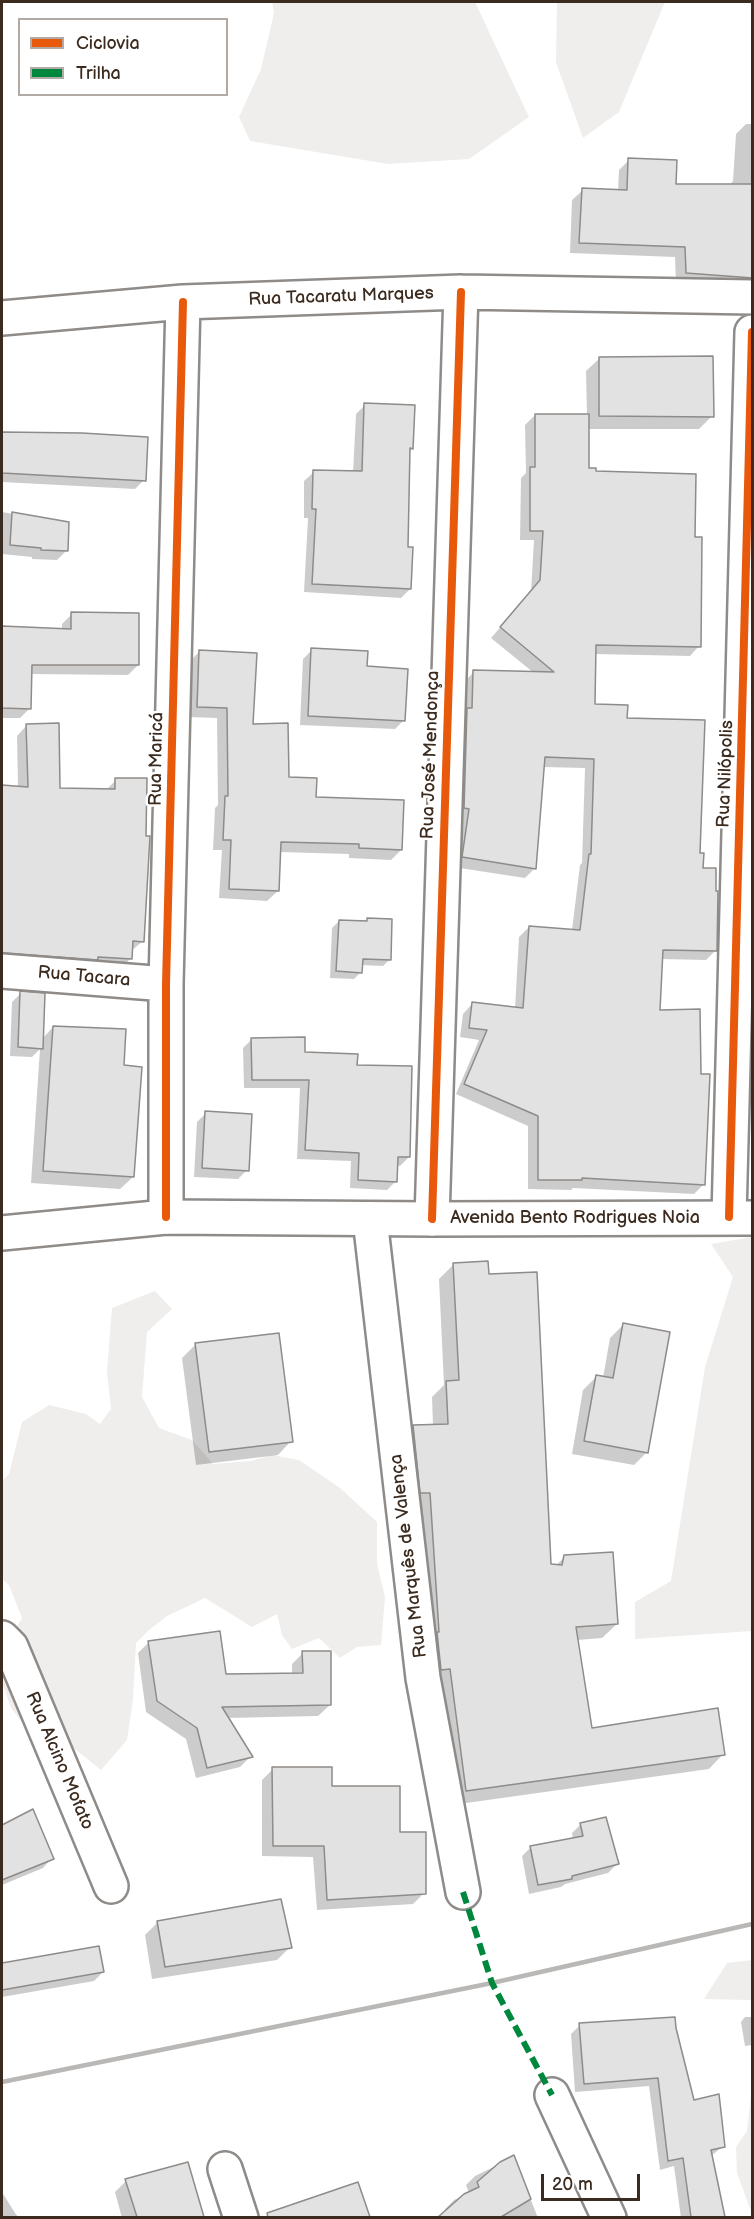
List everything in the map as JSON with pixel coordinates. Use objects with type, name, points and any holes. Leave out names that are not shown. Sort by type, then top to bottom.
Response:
[{"type":"street","name":"Rua Tacaratu Marques","points":[[2,318],[183,302],[461,292],[753,297]]},
{"type":"street","name":"Rua José Mendonça","points":[[432,1219],[461,292]]},
{"type":"street","name":"Rua Maricá","points":[[166,1217],[166,984],[183,302]]},
{"type":"street","name":"Rua Nilópolis","points":[[741,1217],[753,332]]},
{"type":"street","name":"Rua Tacara","points":[[2,971],[166,984]]},
{"type":"street","name":"Avenida Bento Rodrigues Noia","points":[[2,1233],[166,1217],[432,1219],[741,1217]]},
{"type":"street","name":"Rua Marquês de Valença","points":[[370,1219],[423,1678],[463,1892]]},
{"type":"street","name":"Rua Alcino Mofato","points":[[2,1638],[11,1647],[111,1886]]},
{"type":"street","points":[[552,2095],[609,2217]]},
{"type":"street","points":[[225,2169],[242,2217]]},
{"type":"shaded area","points":[[272,2],[475,2],[529,117],[469,159],[388,164],[250,141],[239,117],[261,69],[274,13]]},
{"type":"shaded area","points":[[557,2],[665,2],[619,112],[583,138],[556,62]]},
{"type":"shaded area","points":[[752,1237],[752,1631],[635,1639],[635,1602],[671,1581],[705,1367],[733,1277],[711,1244]]},
{"type":"shaded area","points":[[155,1291],[172,1309],[147,1332],[142,1397],[159,1428],[192,1440],[213,1464],[250,1461],[272,1455],[299,1460],[340,1488],[377,1522],[377,1564],[385,1597],[381,1645],[357,1647],[340,1658],[319,1638],[292,1649],[282,1635],[277,1614],[252,1627],[205,1598],[167,1616],[136,1643],[133,1699],[127,1740],[101,1770],[66,1742],[28,1730],[11,1708],[2,1682],[2,1651],[22,1618],[9,1585],[2,1579],[2,1481],[9,1474],[22,1422],[49,1405],[86,1414],[100,1424],[111,1409],[107,1372],[112,1308]]},
{"type":"shaded area","points":[[752,1960],[752,2000],[704,1999],[727,1963]]},
{"type":"shaded area","points":[[752,2085],[752,2214],[737,2173],[736,2147],[747,2131]]},
{"type":"building","points":[[628,158],[677,160],[676,184],[753,184],[753,278],[686,273],[685,247],[579,243],[582,188],[627,190]]},
{"type":"building","points":[[713,356],[714,417],[599,416],[599,357]]},
{"type":"building","points":[[364,403],[415,405],[413,449],[410,448],[408,547],[413,547],[411,589],[312,584],[316,509],[312,509],[313,470],[362,471]]},
{"type":"building","points":[[535,414],[589,414],[589,468],[596,468],[596,471],[696,474],[695,537],[702,537],[701,647],[596,645],[595,704],[628,705],[627,718],[705,720],[700,853],[704,853],[703,868],[716,868],[717,951],[663,950],[660,1010],[700,1009],[701,1074],[710,1074],[705,1185],[582,1178],[582,1180],[538,1180],[538,1116],[464,1084],[487,1030],[469,1028],[472,1002],[523,1008],[529,926],[580,930],[589,854],[591,854],[594,759],[545,757],[536,869],[462,857],[469,809],[464,808],[467,708],[472,708],[473,670],[554,672],[500,627],[540,580],[543,531],[530,531],[530,467],[535,467]]},
{"type":"building","points":[[2,432],[148,437],[146,481],[2,473]]},
{"type":"building","points":[[12,512],[69,522],[68,551],[10,545]]},
{"type":"building","points":[[71,612],[139,613],[139,665],[32,665],[31,709],[2,708],[2,626],[71,629]]},
{"type":"building","points":[[311,648],[368,651],[367,666],[408,669],[405,721],[308,716]]},
{"type":"building","points":[[199,650],[257,653],[253,724],[288,723],[289,777],[317,778],[316,797],[404,800],[402,850],[359,848],[359,844],[281,842],[279,891],[229,889],[231,840],[223,840],[225,796],[228,796],[227,708],[197,707]]},
{"type":"building","points":[[59,723],[60,788],[115,789],[115,778],[147,778],[146,836],[150,836],[144,942],[133,941],[132,959],[98,957],[98,960],[2,953],[2,785],[28,787],[26,724]]},
{"type":"building","points":[[367,918],[392,919],[391,960],[363,959],[362,973],[336,971],[339,920],[367,921]]},
{"type":"building","points":[[20,991],[45,993],[43,1049],[18,1047]]},
{"type":"building","points":[[53,1026],[126,1029],[124,1065],[142,1067],[134,1177],[43,1171]]},
{"type":"building","points":[[305,1037],[305,1052],[358,1054],[357,1065],[412,1066],[410,1157],[398,1157],[397,1182],[358,1180],[359,1153],[305,1150],[309,1080],[252,1080],[251,1038]]},
{"type":"building","points":[[205,1111],[252,1114],[249,1171],[202,1168]]},
{"type":"building","points":[[488,1261],[489,1274],[537,1272],[551,1564],[562,1565],[564,1555],[613,1552],[618,1624],[576,1627],[592,1728],[718,1708],[725,1755],[466,1791],[450,1669],[441,1670],[430,1493],[420,1493],[413,1425],[448,1424],[446,1381],[459,1380],[453,1263]]},
{"type":"building","points":[[623,1323],[670,1332],[648,1453],[584,1441],[596,1375],[613,1378]]},
{"type":"building","points":[[279,1333],[293,1442],[209,1452],[195,1343]]},
{"type":"building","points":[[220,1631],[226,1674],[303,1673],[302,1651],[331,1651],[331,1705],[222,1707],[253,1757],[207,1768],[197,1728],[157,1701],[148,1641]]},
{"type":"building","points":[[272,1767],[332,1767],[332,1786],[400,1786],[400,1832],[426,1832],[426,1894],[327,1900],[324,1846],[273,1846]]},
{"type":"building","points":[[33,1809],[54,1859],[2,1880],[2,1825]]},
{"type":"building","points":[[606,1817],[619,1864],[572,1876],[572,1879],[538,1885],[530,1846],[583,1836],[580,1823]]},
{"type":"building","points":[[281,1899],[292,1948],[165,1967],[157,1921]]},
{"type":"building","points":[[99,1946],[104,1972],[2,1990],[2,1963]]},
{"type":"building","points":[[675,2017],[694,2100],[719,2094],[725,2147],[711,2150],[725,2217],[691,2217],[683,2158],[668,2161],[658,2078],[584,2084],[579,2023]]},
{"type":"building","points":[[514,2155],[531,2199],[501,2217],[438,2217],[464,2194],[479,2187],[477,2182],[500,2162]]},
{"type":"building","points":[[188,2162],[204,2217],[137,2217],[125,2179]]},
{"type":"building","points":[[358,2182],[370,2217],[268,2217],[267,2213]]},
{"type":"railway","points":[[2,2082],[492,1983],[752,1924]]},
{"type":"marked path","points":[[463,1892],[492,1983],[552,2095]]},
{"type":"cycle path","points":[[432,1219],[461,292]]},
{"type":"cycle path","points":[[166,1217],[166,984],[183,302]]},
{"type":"cycle path","points":[[729,1217],[752,332]]}]
